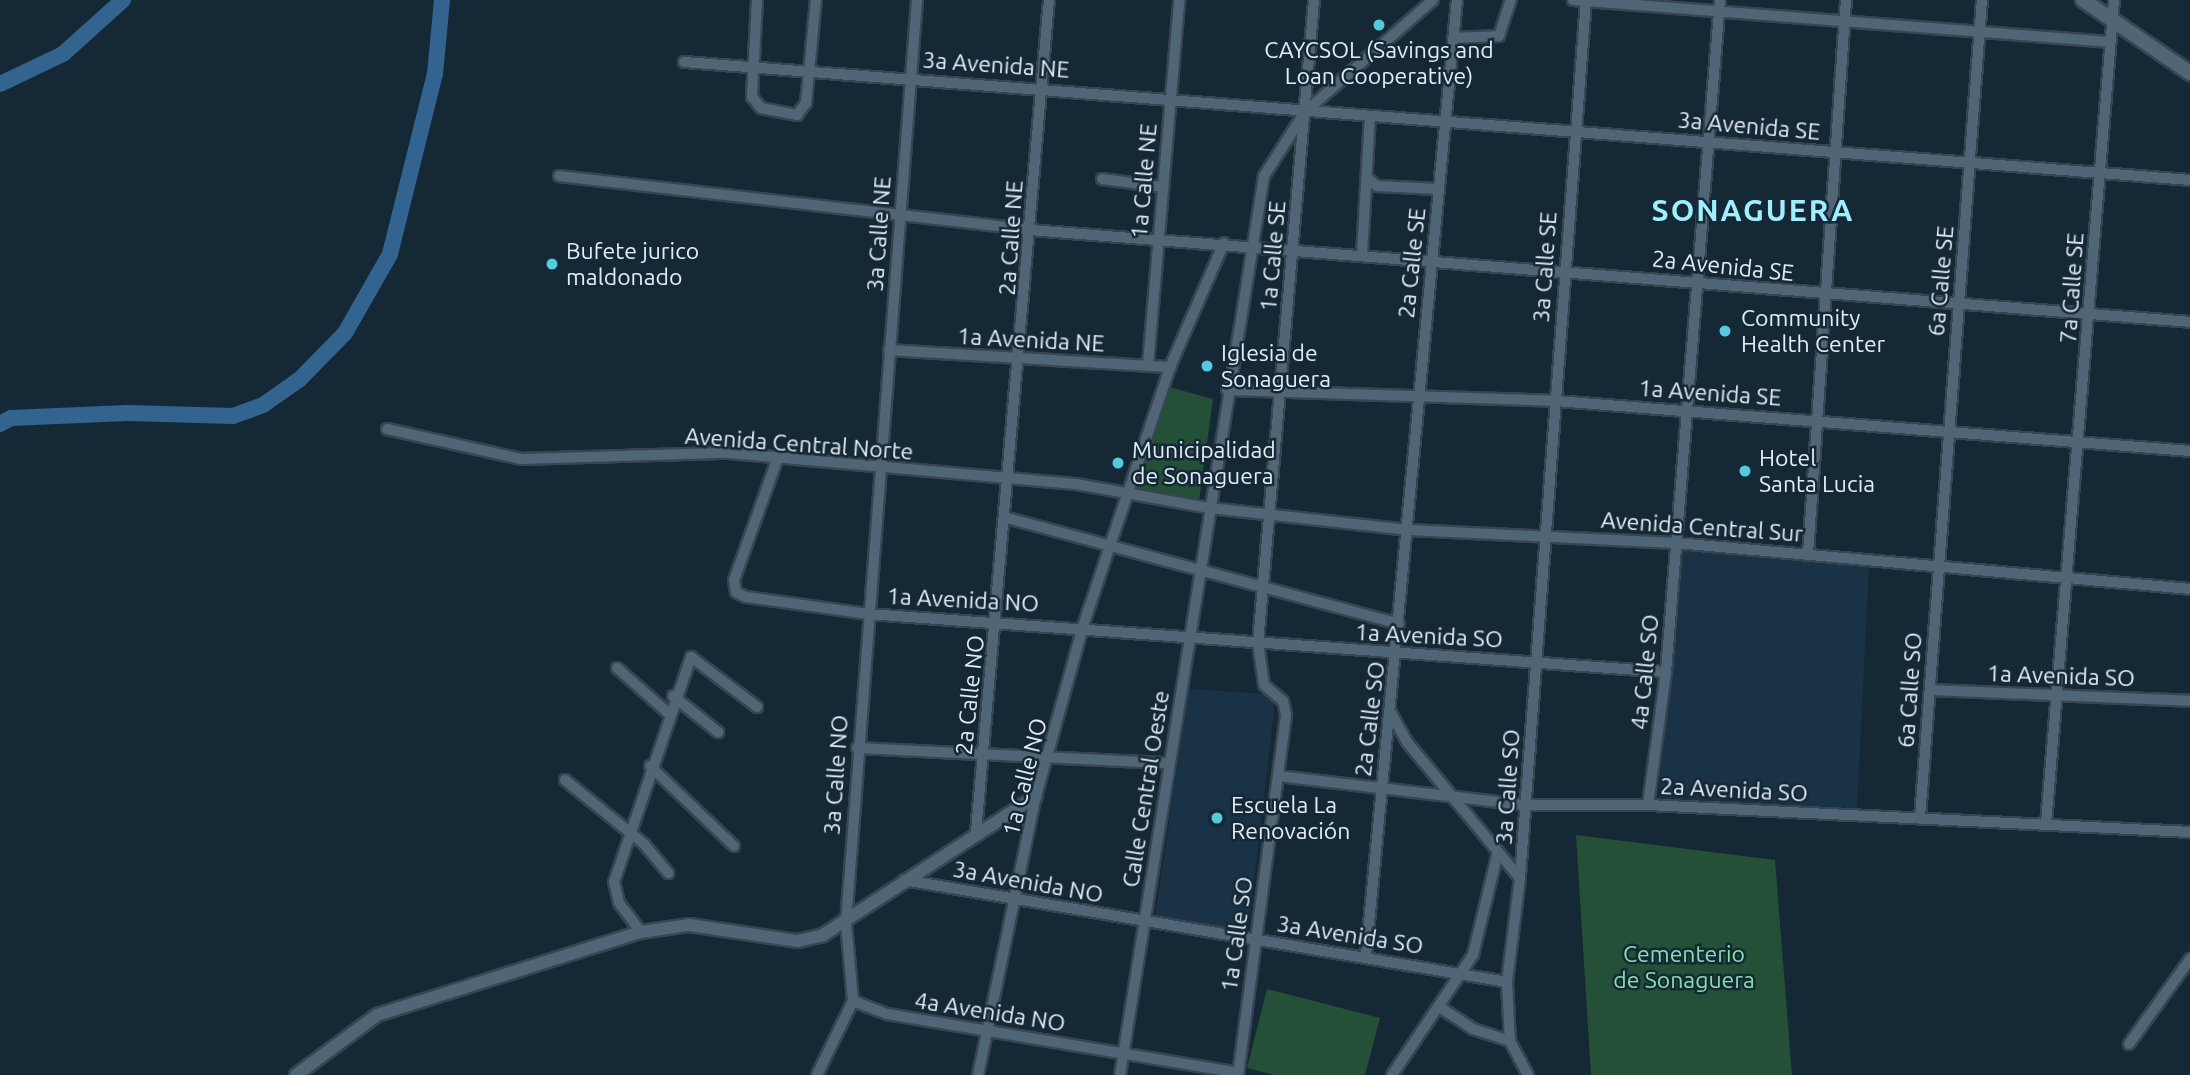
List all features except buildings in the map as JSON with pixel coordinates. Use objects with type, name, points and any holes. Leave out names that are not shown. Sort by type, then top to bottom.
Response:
[{"type":"main road","points":[[2083,0],[2113,10],[2190,73]]},
{"type":"main road","points":[[2098,0],[2190,64]]},
{"type":"street","points":[[758,0],[755,105],[797,115],[810,71],[816,0]]},
{"type":"street","name":"3a Calle NE","points":[[879,470],[917,0]]},
{"type":"street","name":"2a Calle NE","points":[[1011,479],[1049,0]]},
{"type":"street","name":"1a Calle NE","points":[[1148,365],[1179,0]]},
{"type":"street","name":"1a Calle SE","points":[[1270,515],[1314,0]]},
{"type":"street","name":"Calle Central Oeste","points":[[1120,1075],[1227,390],[1267,167],[1305,113],[1433,0]]},
{"type":"street","name":"2a Calle SE","points":[[1409,530],[1418,394],[1457,0]]},
{"type":"street","points":[[1453,38],[1499,36],[1511,0]]},
{"type":"street","points":[[1573,0],[2110,42]]},
{"type":"street","name":"4a Calle SO","points":[[1648,805],[1666,672],[1720,0]]},
{"type":"street","points":[[1808,554],[1846,0]]},
{"type":"street","name":"6a Calle SE","points":[[1939,565],[1982,0]]},
{"type":"street","name":"3a Calle SE","points":[[1545,537],[1586,1]]},
{"type":"street","name":"7a Calle SE","points":[[2046,824],[2070,579],[2113,10]]},
{"type":"street","name":"3a Avenida NE","points":[[684,62],[1170,97],[1305,113]]},
{"type":"street","name":"3a Avenida SE","points":[[1305,113],[1445,118],[1835,153],[2190,180]]},
{"type":"street","points":[[1362,254],[1370,117]]},
{"type":"street","name":"2a Avenida SE","points":[[559,176],[1030,230],[1158,237],[1696,281],[1826,296],[2090,317],[2190,322]]},
{"type":"street","points":[[1367,178],[1377,186],[1438,189]]},
{"type":"street","points":[[1102,179],[1163,187]]},
{"type":"street","points":[[1127,493],[1170,367],[1224,243]]},
{"type":"street","name":"1a Avenida NE","points":[[889,350],[1170,367]]},
{"type":"street","name":"1a Avenida SE","points":[[1227,390],[1281,389],[1556,401],[1950,429],[2190,451]]},
{"type":"street","name":"Avenida Central Norte","points":[[387,429],[534,461],[637,454],[777,460],[1011,479],[1127,493],[1210,508]]},
{"type":"street","name":"1a Avenida NO","points":[[777,460],[734,580],[736,592],[867,614],[1190,635]]},
{"type":"street","name":"3a Calle NO","points":[[853,1001],[846,923],[879,470]]},
{"type":"street","name":"2a Calle NO","points":[[976,832],[1011,479]]},
{"type":"street","name":"1a Calle NO","points":[[978,1075],[1036,796],[1049,758],[1083,626],[1127,493]]},
{"type":"street","name":"Avenida Central Sur","points":[[1210,508],[1409,530],[1676,543],[2190,589]]},
{"type":"street","name":"1a Calle SO","points":[[1238,1074],[1286,714],[1283,701],[1264,685],[1258,643],[1270,515]]},
{"type":"street","points":[[1007,518],[1399,624]]},
{"type":"street","name":"2a Calle SO","points":[[1366,955],[1409,530]]},
{"type":"street","name":"3a Calle SO","points":[[1510,1041],[1507,982],[1520,878],[1545,537]]},
{"type":"street","name":"6a Calle SO","points":[[1920,818],[1939,565]]},
{"type":"street","name":"1a Avenida SO","points":[[1190,635],[1397,656],[1537,662],[1666,672]]},
{"type":"street","points":[[641,932],[615,894],[628,835],[667,712],[691,657],[757,707]]},
{"type":"street","points":[[617,668],[667,712]]},
{"type":"street","name":"1a Avenida SO","points":[[1930,690],[2190,701]]},
{"type":"street","points":[[673,696],[718,732]]},
{"type":"street","points":[[1391,713],[1407,743],[1457,799],[1520,878]]},
{"type":"street","points":[[857,748],[1169,763]]},
{"type":"street","points":[[650,766],[734,846]]},
{"type":"street","name":"2a Avenida SO","points":[[1278,776],[1526,805],[1648,805],[2190,833]]},
{"type":"street","points":[[565,780],[668,873]]},
{"type":"street","points":[[296,1075],[377,1015],[641,932],[689,925],[798,941],[846,923],[904,880],[1036,796]]},
{"type":"street","points":[[2190,826],[2190,833]]},
{"type":"street","points":[[1392,1075],[1464,974],[1483,931],[1498,852]]},
{"type":"street","name":"3a Avenida NO","points":[[904,880],[1145,921]]},
{"type":"street","name":"3a Avenida SO","points":[[1145,921],[1366,955],[1507,982]]},
{"type":"street","points":[[2129,1044],[2190,959]]},
{"type":"street","points":[[817,1075],[853,1001]]},
{"type":"street","name":"4a Avenida NO","points":[[853,1001],[887,1014],[1238,1074]]},
{"type":"street","points":[[1441,1008],[1473,1029],[1510,1041],[1528,1075]]},
{"type":"shaded area","points":[[1681,549],[1869,567],[1857,808],[1658,799]]},
{"type":"shaded area","name":"Escuela La Renovación","points":[[1189,689],[1267,694],[1275,702],[1248,931],[1155,917]]},
{"type":"green space","points":[[1169,387],[1213,399],[1199,501],[1134,489]]},
{"type":"green space","name":"Cementerio de Sonaguera","points":[[1576,835],[1775,860],[1792,1075],[1591,1075]]},
{"type":"green space","points":[[1267,989],[1380,1018],[1365,1075],[1274,1075],[1247,1068]]},
{"type":"waterway","points":[[0,84],[63,54],[123,0]]},
{"type":"waterway","points":[[0,424],[11,418],[127,413],[233,416],[263,405],[300,379],[345,333],[390,254],[435,74],[442,0]]},
{"type":"place","name":"CAYCSOL (Savings and Loan Cooperative)","points":[[1379,25]]},
{"type":"place","name":"Bufete jurico maldonado","points":[[552,264]]},
{"type":"place","name":"Community Health Center","points":[[1725,331]]},
{"type":"place","name":"Iglesia de Sonaguera","points":[[1207,366]]},
{"type":"place","name":"Municipalidad de Sonaguera","points":[[1118,463]]},
{"type":"place","name":"Hotel Santa Lucia","points":[[1745,471]]},
{"type":"place","name":"Escuela La Renovación","points":[[1217,818]]},
{"type":"district","name":"SONAGUERA","points":[[1753,210]]}]
